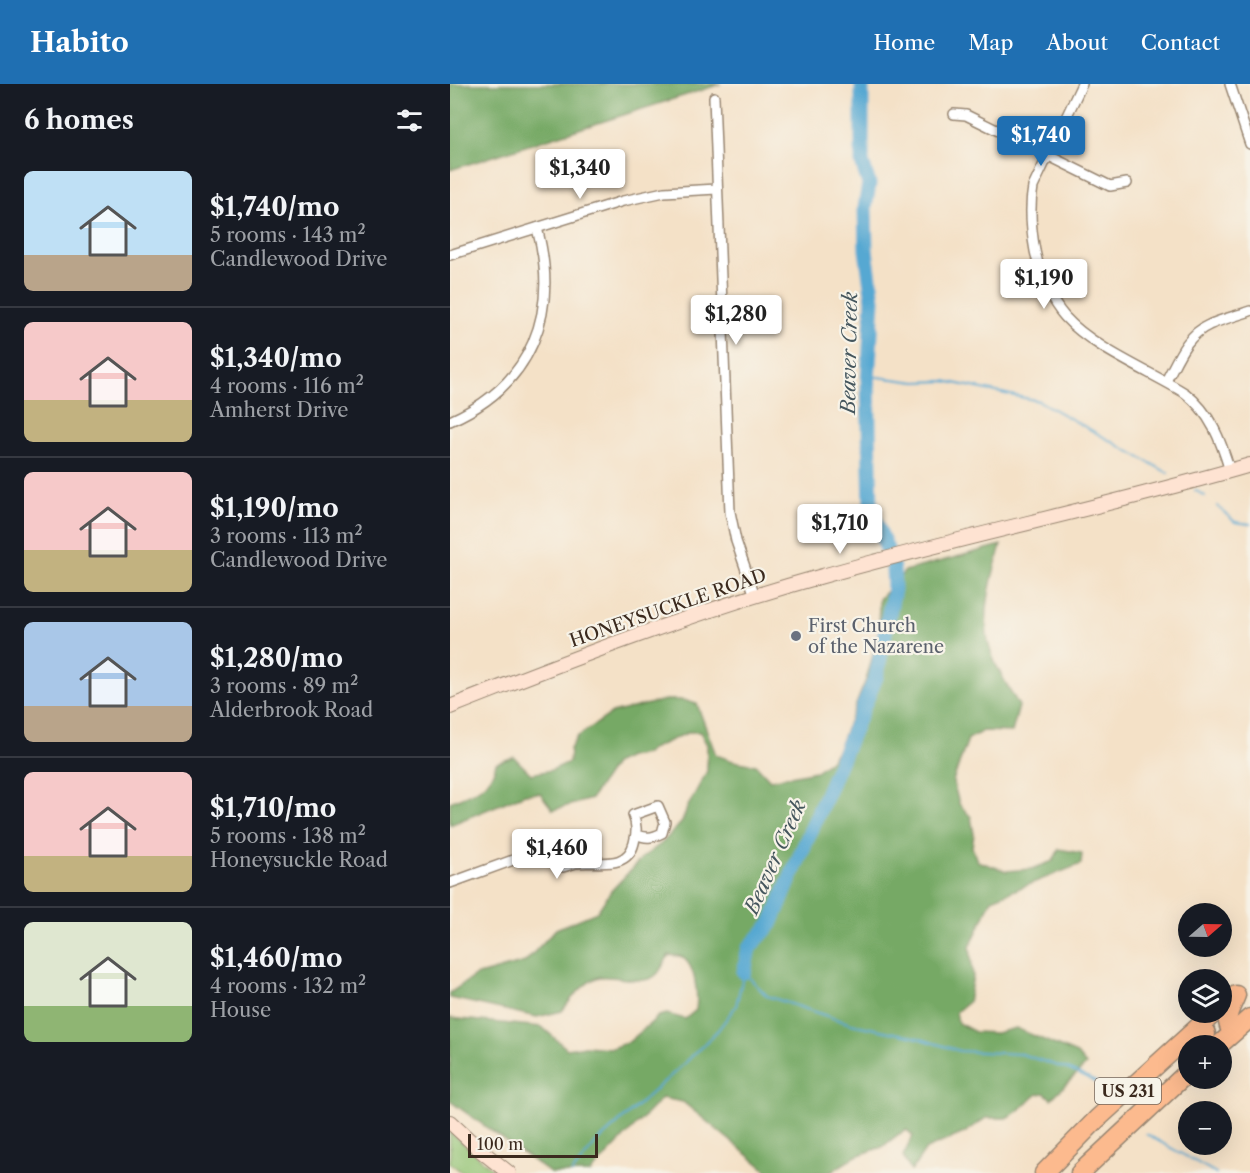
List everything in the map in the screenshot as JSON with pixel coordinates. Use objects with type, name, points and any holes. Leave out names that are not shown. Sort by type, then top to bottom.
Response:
[{"type":"highway","points":[[1243,989],[1227,1018],[1227,1024],[1232,1033],[1250,1018]]},
{"type":"highway","name":"US 231","points":[[1044,1173],[1097,1119],[1203,1023]]},
{"type":"highway","name":"US 231","points":[[1080,1173],[1178,1081]]},
{"type":"main road","name":"HONEYSUCKLE ROAD","points":[[450,707],[663,627],[754,596],[853,567],[1057,517],[1250,465]]},
{"type":"main road","points":[[450,1122],[509,1173]]},
{"type":"street","points":[[1082,84],[1047,155],[1033,187],[1030,202],[1037,260],[1048,289],[1066,318],[1083,332],[1103,346],[1166,381],[1203,409],[1222,443],[1230,471]]},
{"type":"street","points":[[1230,84],[1250,144]]},
{"type":"street","points":[[714,97],[730,512],[736,541],[754,596]]},
{"type":"street","points":[[954,114],[966,115],[1110,186],[1127,183]]},
{"type":"street","points":[[450,255],[644,196],[685,190],[717,189]]},
{"type":"street","points":[[450,421],[477,408],[504,387],[526,357],[542,317],[545,299],[543,260],[537,228]]},
{"type":"street","points":[[1166,381],[1194,334],[1211,323],[1250,311]]},
{"type":"street","points":[[450,883],[549,847],[554,860],[563,867],[576,863],[606,864],[620,861],[632,851],[636,834]]},
{"type":"green space","points":[[450,84],[721,84],[450,170]]},
{"type":"green space","points":[[1001,545],[988,600],[986,622],[988,643],[995,662],[1019,706],[1012,732],[983,731],[968,739],[953,781],[959,804],[971,817],[974,834],[972,847],[977,861],[1006,871],[1032,869],[1053,861],[1059,849],[1082,853],[1081,864],[992,899],[970,947],[973,976],[968,1002],[956,1012],[958,1023],[975,1032],[996,1033],[1016,1028],[1077,1054],[1086,1065],[1051,1099],[1045,1093],[1038,1094],[1006,1118],[986,1118],[964,1133],[926,1149],[911,1171],[903,1156],[913,1136],[907,1130],[882,1147],[856,1156],[829,1173],[767,1173],[683,1102],[662,1098],[590,1173],[550,1173],[450,1101],[450,1018],[542,1027],[567,1049],[585,1046],[612,1048],[630,1041],[659,1016],[667,1014],[685,1019],[696,1010],[695,980],[689,965],[679,956],[669,955],[658,973],[650,979],[596,978],[582,988],[562,1011],[537,1017],[450,998],[450,993],[475,976],[525,962],[556,929],[597,912],[611,891],[643,857],[662,843],[682,822],[707,771],[707,745],[700,732],[689,732],[646,754],[629,757],[614,764],[591,799],[553,810],[540,793],[525,794],[450,825],[450,802],[485,784],[494,771],[496,763],[514,757],[531,774],[552,770],[569,762],[570,749],[577,737],[612,713],[665,700],[683,700],[697,704],[716,755],[756,765],[770,780],[816,771],[831,760],[838,749],[866,680],[879,633],[879,599],[905,571]]},
{"type":"green space","points":[[450,1132],[497,1173],[463,1173],[450,1163]]},
{"type":"waterway","name":"Beaver Creek","points":[[862,84],[862,162],[869,184],[865,208],[866,250],[873,300],[868,380],[871,511],[887,549]]},
{"type":"waterway","points":[[870,376],[916,382],[945,381],[1039,401],[1168,473]]},
{"type":"waterway","points":[[1195,490],[1205,496]]},
{"type":"waterway","points":[[1217,506],[1235,522],[1250,524]]},
{"type":"waterway","name":"Beaver Creek","points":[[744,972],[749,948],[771,924],[876,677],[894,589],[893,568]]},
{"type":"waterway","points":[[744,972],[767,996],[851,1024],[914,1037],[960,1051],[1021,1054],[1070,1070],[1104,1086]]},
{"type":"waterway","name":"Beaver Creek","points":[[572,1173],[596,1143],[718,1030],[736,1006],[744,972]]},
{"type":"waterway","points":[[1146,1134],[1216,1173]]},
{"type":"place","name":"First Church of the Nazarene","points":[[796,636]]}]
